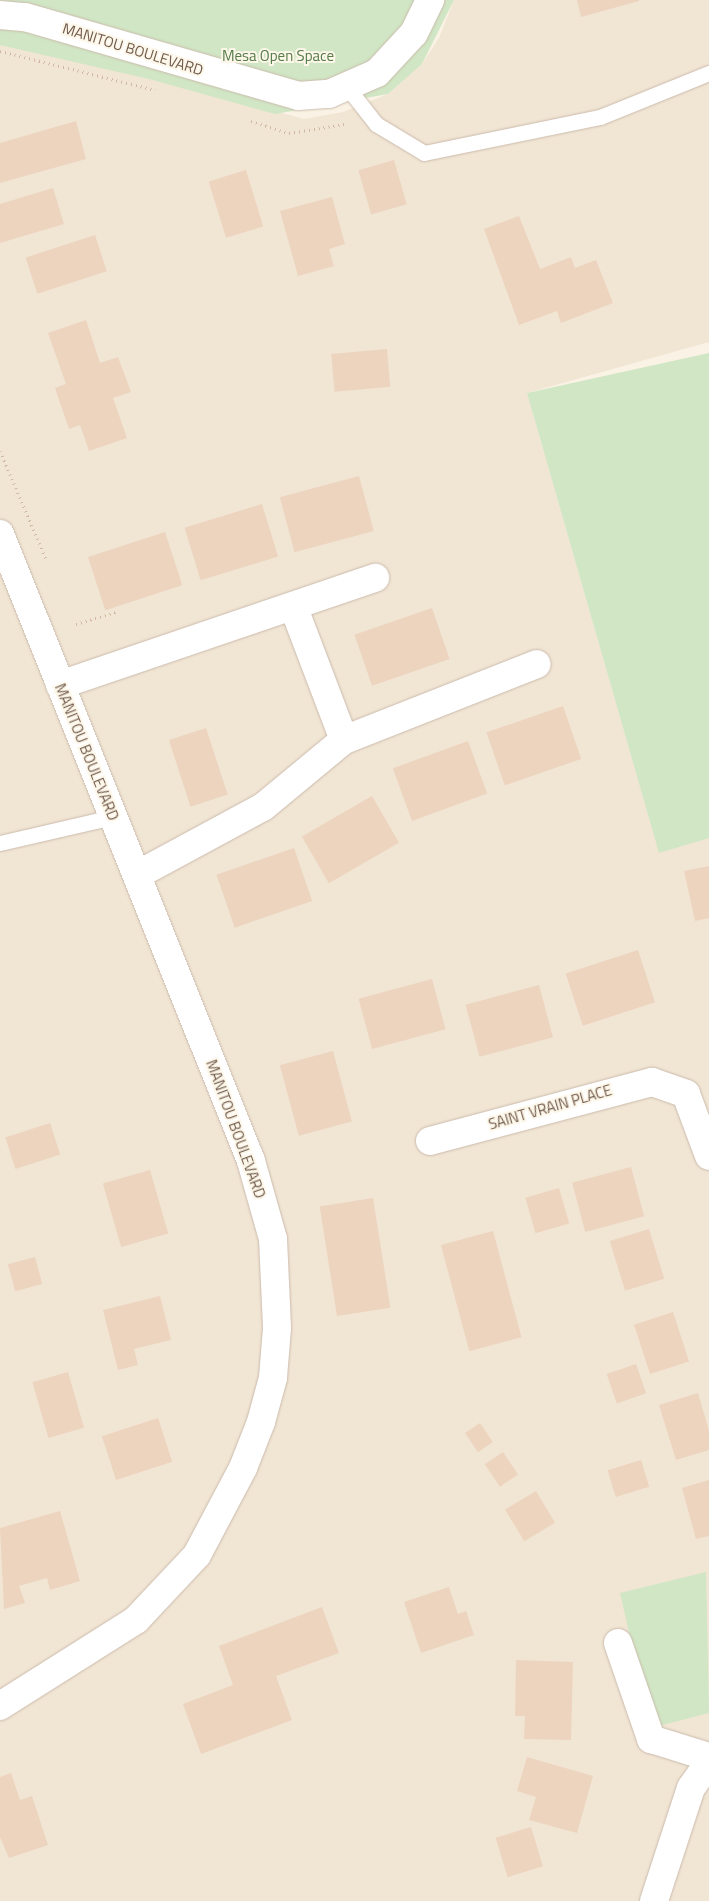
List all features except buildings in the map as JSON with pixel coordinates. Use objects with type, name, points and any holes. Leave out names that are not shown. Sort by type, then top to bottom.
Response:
[{"type":"street","name":"MANITOU BOULEVARD","points":[[0,14],[25,17],[271,91],[298,96],[347,87],[377,73],[398,54],[430,0]]},
{"type":"street","name":"MANITOU BOULEVARD","points":[[0,534],[137,875],[263,1199],[273,1239],[276,1283],[273,1378],[243,1468],[196,1555],[168,1590],[103,1644],[0,1706]]},
{"type":"street","points":[[60,685],[375,578]]},
{"type":"street","points":[[293,606],[344,740]]},
{"type":"street","points":[[137,875],[263,807],[344,740],[537,664]]},
{"type":"street","name":"SAINT VRAIN PLACE","points":[[430,1141],[635,1083],[671,1085],[686,1094],[709,1156]]},
{"type":"street","points":[[618,1643],[651,1739],[709,1758]]},
{"type":"street","points":[[654,1901],[692,1788],[709,1762]]},
{"type":"lane","points":[[347,87],[376,124],[424,153],[600,117],[709,73]]},
{"type":"lane","points":[[0,844],[113,817]]},
{"type":"path","points":[[0,51],[155,90]]},
{"type":"path","points":[[0,451],[46,559]]},
{"type":"path","points":[[76,624],[116,612]]},
{"type":"shaded area","points":[[454,0],[709,0],[709,342],[527,393],[659,852],[709,838],[709,1901],[0,1901],[0,37],[304,119],[343,112],[388,94],[422,64],[439,38]]},
{"type":"green space","name":"Mesa Open Space","points":[[0,0],[454,0],[422,64],[388,94],[275,114],[149,79],[0,45]]},
{"type":"green space","points":[[709,353],[709,838],[659,853],[527,393]]},
{"type":"green space","points":[[706,1572],[709,1713],[651,1728],[620,1593]]}]
